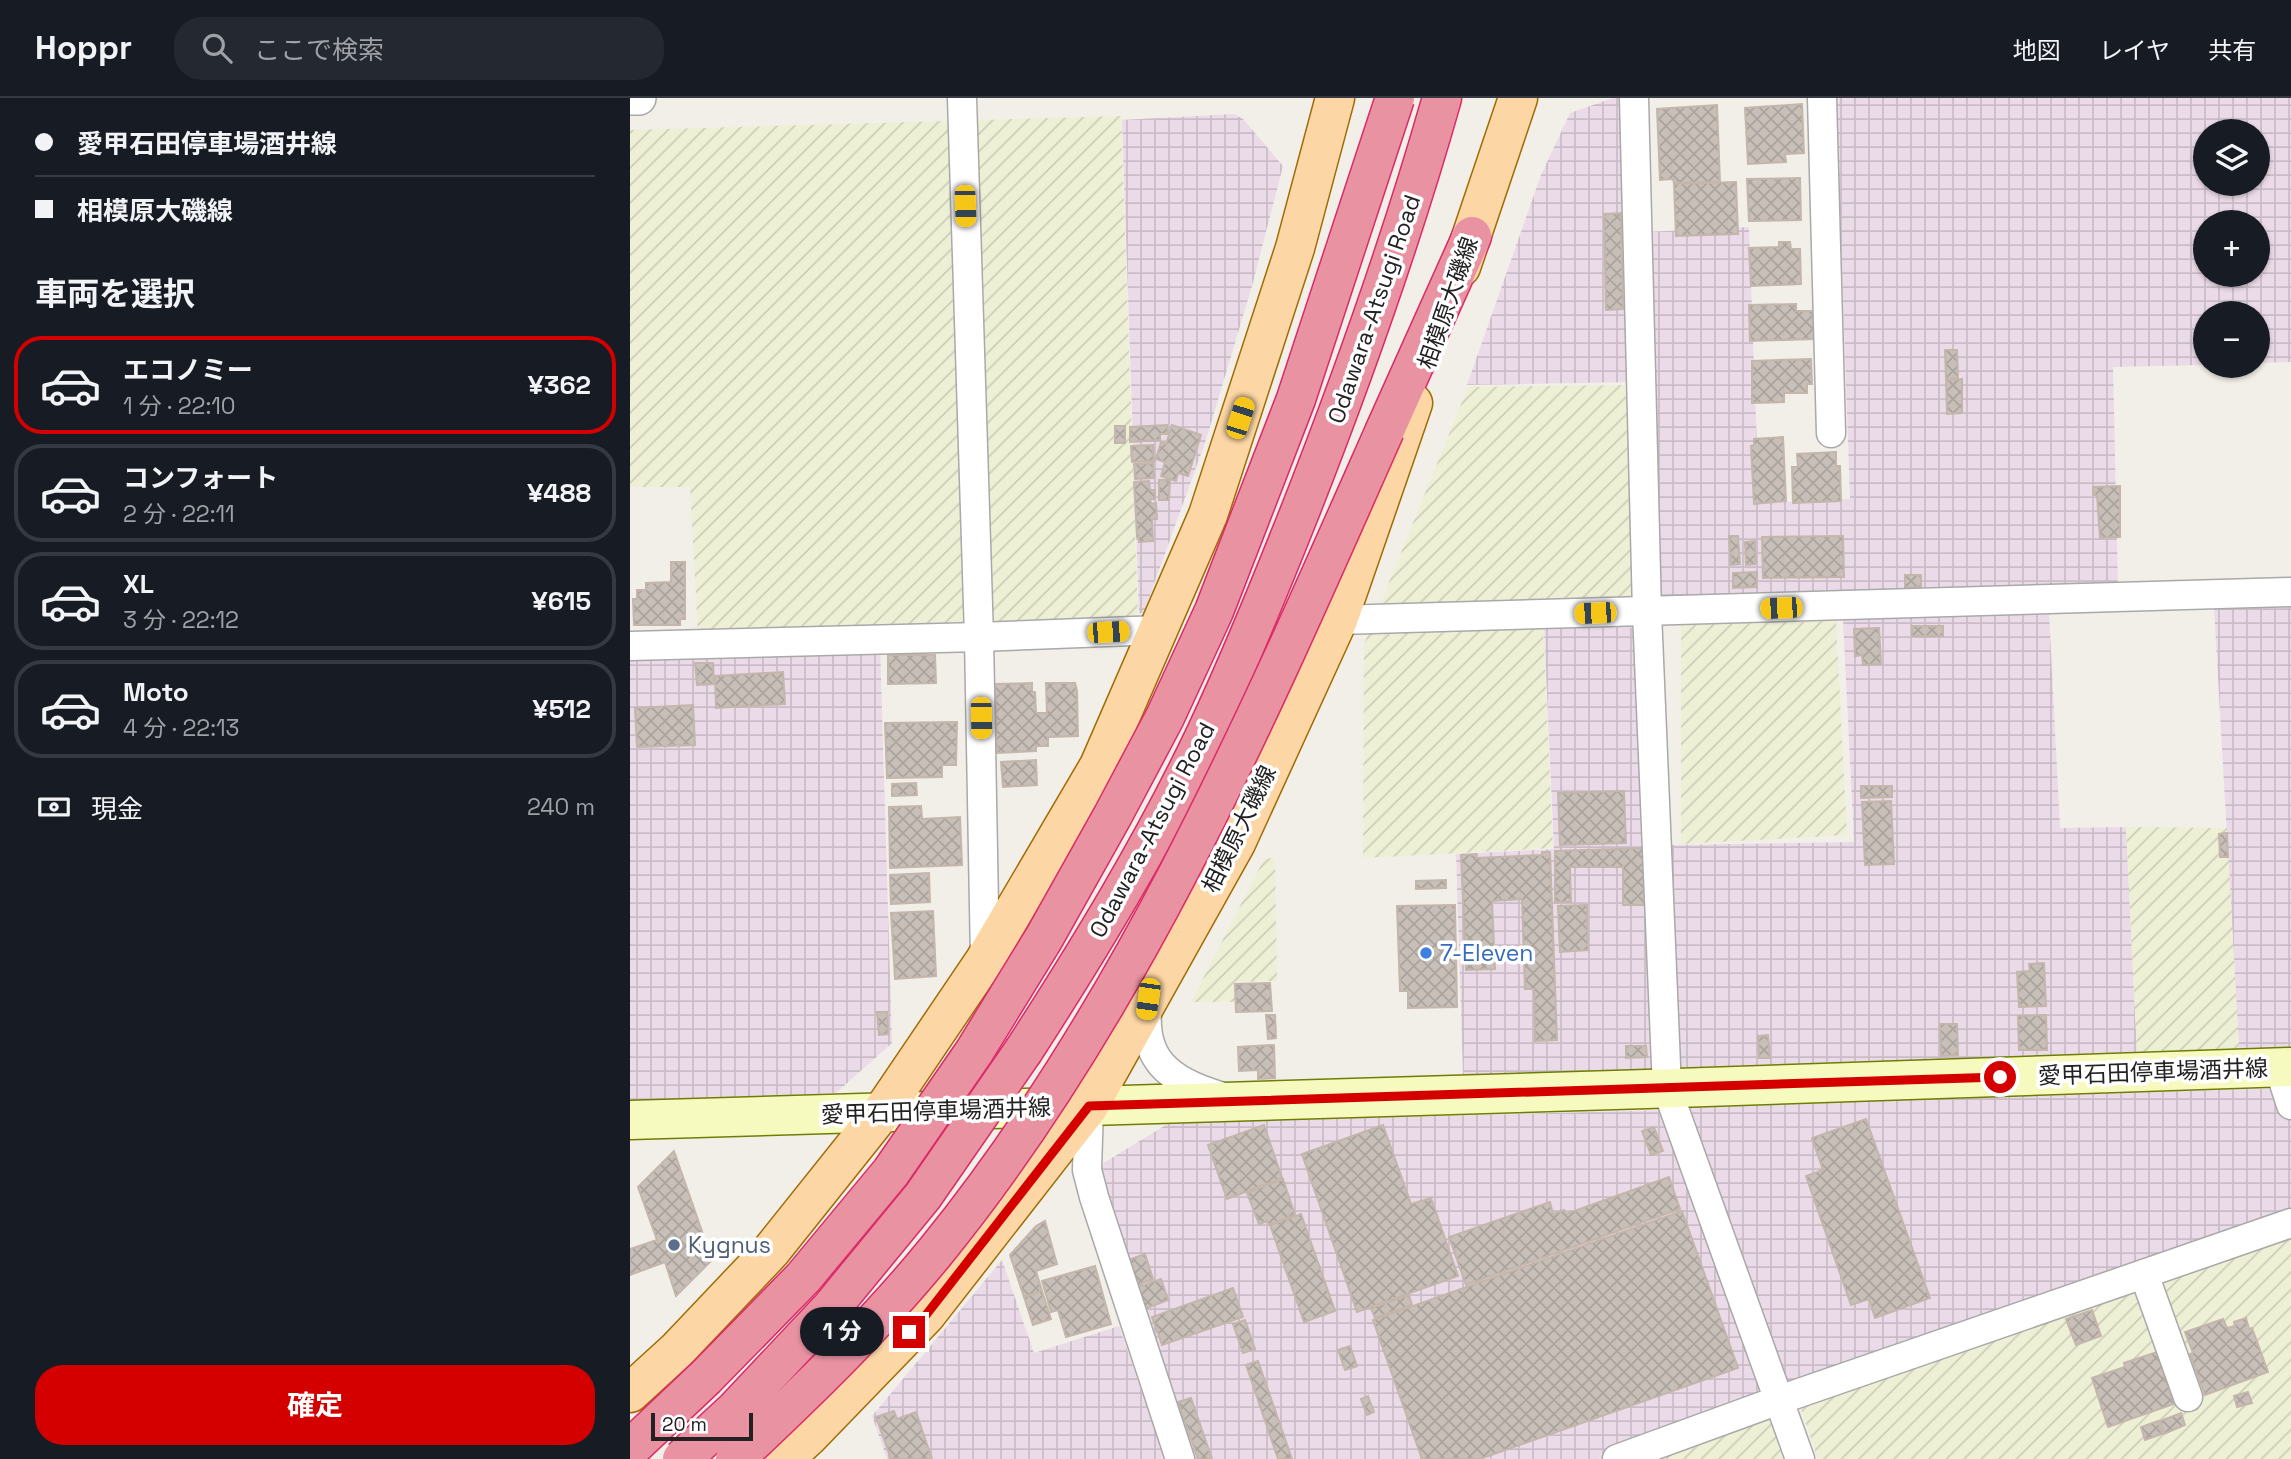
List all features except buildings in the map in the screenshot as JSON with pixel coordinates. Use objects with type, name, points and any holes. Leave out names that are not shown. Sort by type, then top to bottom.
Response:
[{"type":"highway","name":"Odawara-Atsugi Road","points":[[630,1449],[706,1377],[803,1278],[891,1172],[974,1052],[1044,938],[1159,729],[1214,611],[1296,399],[1395,98]]},
{"type":"highway","name":"Odawara-Atsugi Road","points":[[682,1459],[735,1410],[831,1308],[923,1196],[1009,1073],[1083,958],[1154,832],[1205,734],[1255,624],[1342,405],[1421,173],[1442,98]]},
{"type":"highway","points":[[734,1459],[805,1393],[884,1312],[937,1249],[988,1183],[1055,1085],[1119,979],[1243,747],[1472,236]]},
{"type":"main road","points":[[630,1392],[677,1350],[771,1251],[882,1112],[985,960],[1099,766],[1208,515],[1295,248],[1335,98]]},
{"type":"main road","name":"相模原大磯線","points":[[784,1459],[926,1315],[1089,1106],[1236,843],[1338,620],[1518,98]]},
{"type":"main road","name":"愛甲石田停車場酒井線","points":[[630,1120],[2285,1067]]},
{"type":"street","points":[[630,98],[639,98]]},
{"type":"street","points":[[961,98],[979,637],[985,960]]},
{"type":"street","points":[[1634,98],[1647,612],[1667,1088],[1800,1459]]},
{"type":"street","points":[[1822,98],[1813,229],[1818,400],[1830,433]]},
{"type":"street","points":[[1338,620],[2291,592]]},
{"type":"street","points":[[630,646],[1160,630]]},
{"type":"street","points":[[1148,999],[1146,1029],[1150,1048],[1157,1060],[1181,1082],[1239,1102]]},
{"type":"street","points":[[2285,1067],[2291,1105]]},
{"type":"street","points":[[1089,1106],[1087,1170],[1180,1459]]},
{"type":"street","points":[[1617,1459],[1779,1400],[2291,1223]]},
{"type":"street","points":[[2144,1274],[2188,1397]]},
{"type":"shaded area","points":[[1613,98],[1622,98],[1634,382],[1467,385],[1541,175],[1570,113]]},
{"type":"shaded area","points":[[1836,98],[2291,98],[2291,362],[2270,363],[2270,301],[2193,301],[2193,365],[2113,367],[2118,588],[1657,605],[1645,232],[1749,227],[1759,503],[1850,499]]},
{"type":"shaded area","points":[[1234,114],[1243,119],[1283,166],[1252,286],[1206,440],[1144,612],[1139,614],[1122,120]]},
{"type":"shaded area","points":[[2291,603],[2291,1048],[2239,1050],[2214,606]]},
{"type":"shaded area","points":[[2049,613],[2060,828],[2126,827],[2137,1053],[1678,1069],[1668,845],[1854,842],[1843,619]]},
{"type":"shaded area","points":[[1630,626],[1641,639],[1658,1071],[1463,1076],[1456,854],[1554,849],[1544,628]]},
{"type":"shaded area","points":[[880,645],[892,1043],[836,1093],[630,1102],[630,652]]},
{"type":"shaded area","points":[[2279,1088],[2291,1121],[2291,1215],[1787,1395],[1688,1112],[1692,1107]]},
{"type":"shaded area","points":[[1666,1110],[1769,1399],[1599,1459],[1193,1459],[1098,1180],[1102,1164],[1169,1123]]},
{"type":"shaded area","points":[[1002,1260],[1034,1353],[1119,1326],[1165,1459],[887,1459],[872,1416]]},
{"type":"green space","points":[[1121,116],[1138,618],[698,634],[690,487],[630,487],[630,130]]},
{"type":"green space","points":[[1633,385],[1640,584],[1629,600],[1542,602],[1553,848],[1363,858],[1364,644],[1468,387]]},
{"type":"green space","points":[[1836,621],[1847,835],[1681,844],[1681,625]]},
{"type":"green space","points":[[2126,827],[2227,828],[2239,1050],[2137,1053]]},
{"type":"green space","points":[[1275,858],[1277,981],[1235,982],[1235,1002],[1191,1002],[1264,859]]},
{"type":"green space","points":[[2291,1224],[2291,1459],[1818,1459],[1797,1398]]},
{"type":"green space","points":[[1775,1414],[1791,1459],[1654,1459]]},
{"type":"place","name":"7-Eleven","points":[[1426,953]]},
{"type":"place","name":"Kygnus","points":[[674,1245]]},
{"type":"route","points":[[909,1332],[926,1315],[1089,1106],[2000,1077]]}]
